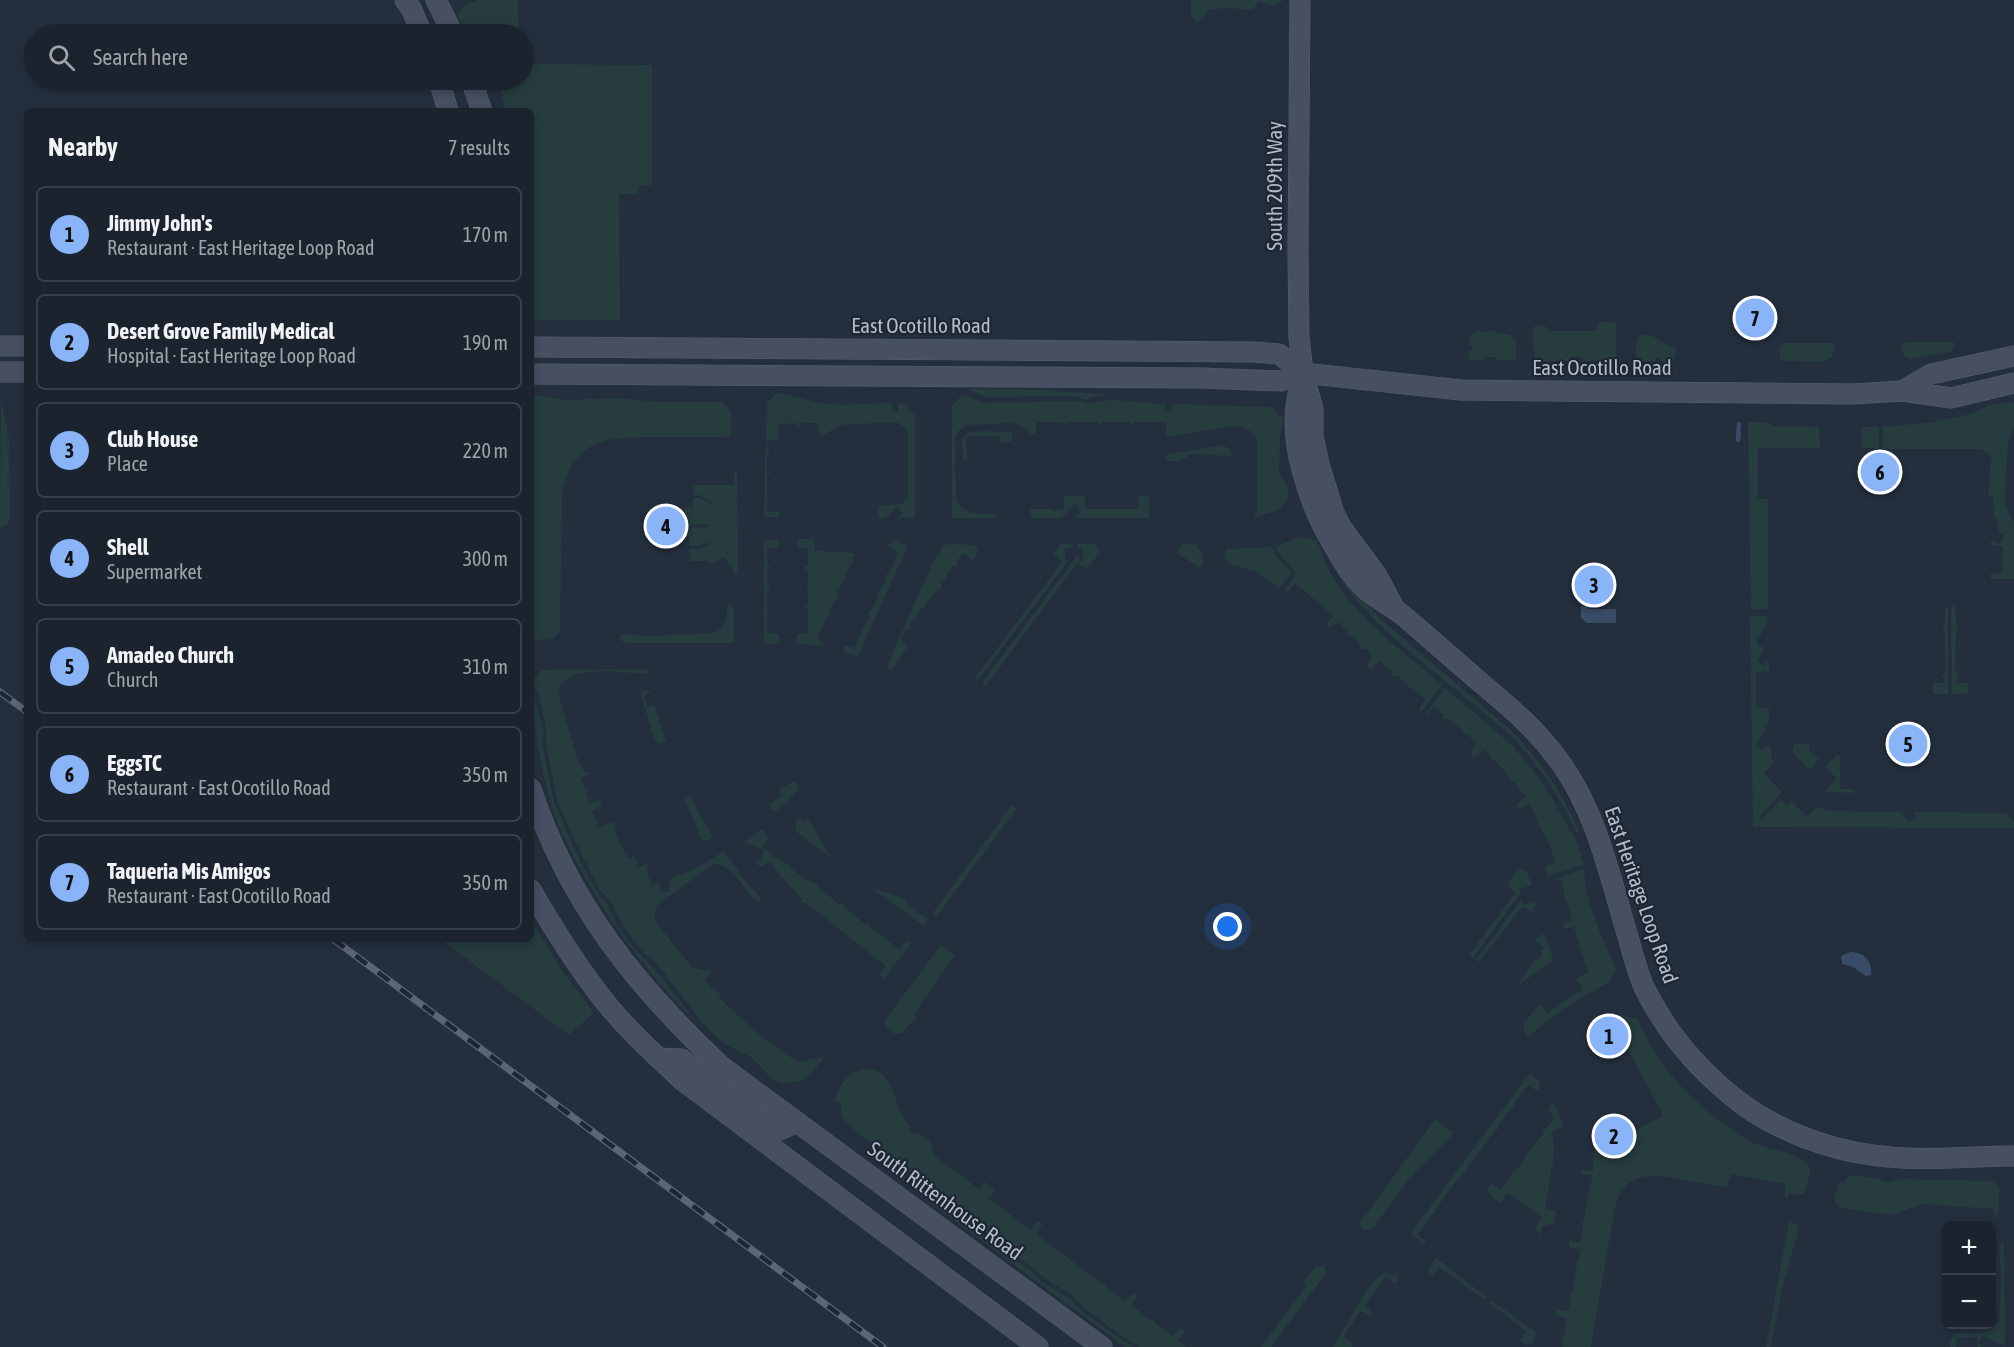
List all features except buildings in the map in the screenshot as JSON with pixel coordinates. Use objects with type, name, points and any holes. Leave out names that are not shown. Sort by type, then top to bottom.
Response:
[{"type":"main road","points":[[405,0],[418,24]]},
{"type":"main road","points":[[436,0],[448,24]]},
{"type":"main road","name":"South 209th Way","points":[[1300,0],[1298,251],[1299,337],[1303,373]]},
{"type":"main road","points":[[442,90],[447,108]]},
{"type":"main road","points":[[475,90],[481,108]]},
{"type":"main road","points":[[0,346],[24,346]]},
{"type":"main road","name":"East Ocotillo Road","points":[[534,347],[1254,352],[1279,354],[1303,373]]},
{"type":"main road","points":[[933,376],[963,358],[966,351]]},
{"type":"main road","name":"East Ocotillo Road","points":[[1902,391],[1930,374],[2014,356]]},
{"type":"main road","points":[[0,372],[24,372]]},
{"type":"main road","name":"East Ocotillo Road","points":[[534,374],[1202,378],[1281,381],[1303,373],[1461,390],[1852,394],[1902,391],[1951,398],[2014,383]]},
{"type":"main road","name":"East Heritage Loop Road","points":[[1303,373],[1313,409],[1313,436],[1319,464],[1334,513],[1341,527],[1376,574],[1394,608],[1538,732],[1562,764],[1579,792],[1595,827],[1643,985],[1666,1025],[1689,1056],[1715,1083],[1744,1106],[1798,1135],[1841,1149],[1909,1158],[2014,1156]]},
{"type":"main road","name":"South Rittenhouse Road","points":[[534,802],[573,888],[604,935],[642,985],[682,1029],[721,1066],[1102,1347]]},
{"type":"main road","points":[[534,895],[559,938],[599,995],[658,1058],[682,1080],[1038,1347]]},
{"type":"main road","points":[[658,1058],[682,1059],[730,1099],[772,1129],[780,1130],[797,1122]]},
{"type":"green space","points":[[478,0],[518,0],[518,24],[462,24],[458,18],[468,4]]},
{"type":"green space","points":[[1191,0],[1283,0],[1274,5],[1258,1],[1253,10],[1233,7],[1209,10],[1197,23],[1191,16]]},
{"type":"green space","points":[[534,64],[652,65],[652,185],[639,186],[638,194],[619,194],[620,320],[534,320],[534,108],[505,108],[501,90],[534,90]]},
{"type":"green space","points":[[1599,322],[1616,323],[1616,359],[1614,361],[1583,361],[1583,357],[1569,357],[1569,361],[1538,361],[1535,357],[1533,328],[1535,326],[1543,325],[1551,331],[1592,331],[1597,329]]},
{"type":"green space","points":[[1492,331],[1510,335],[1516,339],[1516,360],[1483,357],[1483,361],[1470,360],[1468,357],[1472,347],[1469,346],[1470,336],[1477,332]]},
{"type":"green space","points":[[1653,336],[1667,345],[1676,347],[1675,358],[1672,362],[1663,362],[1659,358],[1655,358],[1655,361],[1639,361],[1636,356],[1636,347],[1638,337]]},
{"type":"green space","points":[[1907,342],[1953,342],[1955,345],[1951,352],[1911,359],[1905,357],[1901,350],[1902,344]]},
{"type":"green space","points":[[1784,343],[1835,343],[1832,357],[1823,362],[1783,361],[1780,359],[1779,347]]},
{"type":"green space","points":[[968,389],[1039,390],[1114,395],[1096,396],[1086,400],[1077,396],[985,397]]},
{"type":"green space","points":[[776,393],[827,404],[889,403],[892,404],[892,412],[898,412],[898,404],[905,403],[915,415],[915,517],[898,518],[903,513],[897,507],[885,518],[878,518],[878,506],[902,504],[908,495],[908,432],[905,427],[896,422],[840,425],[822,436],[819,434],[818,423],[802,423],[799,427],[796,423],[779,424],[778,440],[767,440],[767,450],[770,453],[767,456],[767,470],[770,473],[767,476],[767,492],[770,495],[767,498],[767,512],[779,512],[779,517],[764,517],[767,403]]},
{"type":"green space","points":[[534,395],[566,400],[617,398],[658,402],[722,402],[731,411],[731,435],[727,437],[639,437],[609,440],[584,451],[575,461],[562,494],[560,632],[552,639],[534,641]]},
{"type":"green space","points":[[962,395],[984,403],[1080,401],[1089,404],[1107,400],[1165,404],[1166,412],[1171,412],[1172,404],[1273,407],[1279,416],[1284,416],[1280,435],[1279,472],[1289,496],[1277,511],[1254,517],[1257,509],[1257,439],[1249,430],[1240,427],[1232,426],[1168,437],[1166,436],[1166,422],[1135,422],[1132,425],[1128,422],[1103,422],[1100,425],[1097,422],[1067,422],[1064,425],[1062,422],[1037,422],[1036,434],[1032,435],[1021,426],[1012,423],[967,425],[959,430],[955,437],[956,499],[963,509],[978,514],[996,514],[996,518],[952,518],[952,406]]},
{"type":"green space","points":[[1,400],[9,437],[10,519],[8,524],[0,527]]},
{"type":"green space","points":[[2014,402],[2014,427],[2008,442],[2005,505],[2014,523],[2014,579],[1991,579],[1990,574],[2002,573],[2003,546],[1991,545],[1990,542],[2000,544],[2004,536],[1999,533],[1997,519],[1994,517],[1993,496],[1988,496],[1991,458],[1989,453],[1979,449],[1883,449],[1883,427],[1933,422],[1971,414],[1990,405]]},
{"type":"green space","points":[[1748,422],[1764,422],[1776,426],[1819,427],[1820,448],[1758,448],[1758,499],[1768,499],[1768,608],[1751,610]]},
{"type":"green space","points":[[1862,427],[1879,427],[1879,448],[1861,448]]},
{"type":"green space","points":[[1009,432],[1012,434],[1012,441],[1000,443],[1000,436],[968,436],[967,460],[963,460],[963,441],[967,434]]},
{"type":"green space","points":[[1222,445],[1230,449],[1232,456],[1188,454],[1187,458],[1179,458],[1179,461],[1166,461],[1166,457],[1170,454]]},
{"type":"green space","points":[[734,470],[737,474],[738,572],[736,575],[724,557],[711,564],[708,561],[690,561],[689,549],[701,549],[709,545],[708,542],[700,546],[689,546],[689,537],[685,536],[685,528],[708,527],[708,524],[685,525],[685,508],[693,508],[693,498],[712,503],[700,495],[693,496],[693,485],[734,485]]},
{"type":"green space","points":[[1084,495],[1086,509],[1138,509],[1139,496],[1147,496],[1149,498],[1149,518],[1074,518],[1081,511],[1075,504],[1061,518],[1031,518],[1030,509],[1057,511],[1064,509],[1064,496]]},
{"type":"green space","points":[[1302,537],[1317,541],[1329,571],[1340,588],[1366,618],[1442,685],[1421,712],[1419,708],[1426,700],[1412,688],[1408,688],[1408,684],[1397,676],[1392,676],[1392,672],[1379,661],[1371,669],[1367,666],[1373,656],[1366,649],[1360,649],[1360,644],[1350,635],[1346,635],[1346,630],[1339,622],[1329,628],[1327,623],[1334,616],[1295,583],[1288,592],[1284,591],[1295,576],[1295,572],[1279,554],[1276,546]]},
{"type":"green space","points":[[777,539],[779,547],[767,548],[770,589],[767,592],[767,605],[770,607],[767,610],[767,633],[779,634],[779,641],[776,644],[764,644],[764,540]]},
{"type":"green space","points":[[798,539],[813,539],[815,551],[855,554],[854,561],[845,576],[846,579],[843,580],[837,594],[839,598],[835,599],[829,613],[830,616],[827,617],[817,638],[824,643],[823,646],[796,642],[797,634],[808,633],[808,609],[805,607],[808,605],[806,587],[808,571],[804,567],[808,565],[808,548],[797,547]]},
{"type":"green space","points":[[894,540],[900,540],[900,544],[905,544],[907,547],[858,656],[843,652],[844,645],[855,648],[862,633],[861,629],[864,628],[870,615],[869,611],[872,610],[878,597],[877,593],[880,592],[886,579],[885,575],[889,574],[898,552],[888,546]]},
{"type":"green space","points":[[1061,544],[1073,544],[1072,548],[1065,548],[1065,560],[1069,560],[978,680],[975,678],[1062,562],[1053,554]]},
{"type":"green space","points":[[1077,544],[1093,544],[1098,547],[1099,553],[1087,569],[1077,563],[986,686],[982,683],[1076,557],[1079,557],[1079,561],[1083,561],[1083,548],[1077,548]]},
{"type":"green space","points":[[1184,544],[1196,545],[1198,548],[1203,559],[1200,568],[1177,553],[1177,549]]},
{"type":"green space","points":[[943,545],[976,545],[978,552],[972,560],[963,553],[957,561],[957,566],[953,566],[942,583],[942,588],[938,589],[926,603],[926,607],[922,608],[910,624],[911,628],[907,629],[900,638],[908,647],[892,669],[888,670],[892,654],[934,560]]},
{"type":"green space","points":[[1272,547],[1277,558],[1291,573],[1280,588],[1255,571],[1228,564],[1224,557],[1226,549]]},
{"type":"green space","points":[[1328,553],[1354,590],[1384,622],[1512,731],[1523,743],[1559,792],[1580,834],[1576,832],[1547,780],[1520,745],[1381,626],[1358,602],[1340,577]]},
{"type":"green space","points":[[728,603],[734,607],[734,643],[625,643],[619,639],[621,634],[646,636],[714,633],[724,624]]},
{"type":"green space","points":[[1945,605],[1948,608],[1948,694],[1934,694],[1933,683],[1945,683],[1942,676],[1945,673],[1945,630],[1942,627],[1945,624]]},
{"type":"green space","points":[[1955,605],[1956,624],[1959,627],[1956,630],[1955,672],[1959,676],[1956,683],[1968,683],[1967,694],[1952,694],[1951,614],[1952,607]]},
{"type":"green space","points":[[1750,616],[1768,616],[1767,623],[1756,643],[1764,648],[1757,661],[1764,666],[1767,660],[1769,661],[1769,671],[1756,672],[1756,707],[1769,708],[1769,722],[1756,745],[1763,750],[1767,745],[1770,747],[1773,763],[1764,773],[1782,792],[1758,818],[1761,819],[1781,800],[1787,805],[1800,792],[1792,802],[1807,816],[1817,807],[1829,811],[1901,812],[1909,822],[1917,818],[1914,812],[2006,813],[2014,822],[2014,828],[1753,827]]},
{"type":"green space","points":[[648,669],[648,674],[601,671],[577,674],[560,685],[559,697],[579,764],[590,774],[581,778],[584,788],[588,789],[586,794],[590,803],[599,800],[602,803],[602,806],[592,811],[599,827],[614,822],[617,828],[614,830],[628,859],[634,856],[639,867],[648,863],[647,872],[652,885],[661,882],[659,891],[668,892],[671,878],[697,868],[724,851],[762,900],[758,902],[727,868],[714,864],[658,904],[654,915],[657,924],[692,967],[712,972],[705,981],[721,995],[719,998],[754,1030],[797,1062],[824,1057],[811,1074],[801,1081],[784,1084],[773,1080],[751,1057],[725,1044],[705,1026],[658,965],[639,948],[622,924],[612,904],[600,890],[558,804],[546,744],[546,726],[534,685],[534,678],[540,671]]},
{"type":"green space","points":[[1445,688],[1513,746],[1533,771],[1552,798],[1577,842],[1584,865],[1547,876],[1545,866],[1555,863],[1549,843],[1546,842],[1547,839],[1540,826],[1537,825],[1538,821],[1529,803],[1520,809],[1516,805],[1526,797],[1484,750],[1475,757],[1470,753],[1477,743],[1467,734],[1464,735],[1463,731],[1447,718],[1443,718],[1443,714],[1434,707],[1425,715]]},
{"type":"green space","points":[[642,691],[652,691],[644,695],[647,707],[654,705],[666,741],[659,744],[655,741],[641,695]]},
{"type":"green space","points":[[534,696],[543,730],[542,745],[554,802],[580,861],[597,892],[607,904],[617,925],[633,947],[660,975],[695,1021],[660,984],[600,903],[561,831],[547,789],[534,722]]},
{"type":"green space","points":[[1794,744],[1810,744],[1809,752],[1819,759],[1810,770],[1792,752]]},
{"type":"green space","points":[[1838,754],[1840,756],[1840,789],[1854,789],[1854,793],[1825,792],[1837,778],[1825,767]]},
{"type":"green space","points":[[795,781],[799,788],[776,811],[771,810],[769,804],[782,797],[779,789]]},
{"type":"green space","points":[[690,796],[713,838],[703,842],[686,802],[684,803]]},
{"type":"green space","points":[[1012,805],[1017,808],[937,916],[933,913]]},
{"type":"green space","points":[[797,818],[804,822],[807,819],[810,821],[830,857],[797,832],[795,823]]},
{"type":"green space","points":[[761,830],[769,837],[763,847],[786,865],[790,864],[790,868],[812,883],[817,883],[818,887],[839,904],[843,904],[865,924],[869,923],[870,927],[899,949],[906,941],[911,943],[884,979],[880,975],[886,966],[806,903],[802,903],[802,899],[783,878],[780,878],[780,874],[770,862],[760,867],[755,861],[760,861],[764,850],[744,842]]},
{"type":"green space","points":[[1518,869],[1526,870],[1532,885],[1519,889],[1520,894],[1473,958],[1469,955],[1515,893],[1507,885]]},
{"type":"green space","points":[[1584,869],[1591,908],[1616,970],[1609,982],[1569,1005],[1528,1036],[1524,1032],[1524,1024],[1538,1005],[1541,1005],[1547,1013],[1582,990],[1576,978],[1588,973],[1574,927],[1564,929],[1562,925],[1572,920],[1567,902],[1564,900],[1561,880],[1549,881]]},
{"type":"green space","points":[[872,888],[908,900],[906,903],[928,920],[924,925],[921,924]]},
{"type":"green space","points":[[1521,900],[1523,905],[1535,901],[1536,905],[1532,912],[1522,907],[1479,962],[1476,960]]},
{"type":"green space","points":[[534,925],[561,969],[594,1013],[569,1035],[444,942],[534,942]]},
{"type":"green space","points":[[1543,934],[1553,960],[1516,987],[1536,959],[1538,960],[1543,954],[1541,952],[1544,948],[1534,939]]},
{"type":"green space","points":[[941,945],[955,955],[914,1014],[917,1017],[902,1033],[895,1034],[886,1027],[885,1020]]},
{"type":"green space","points":[[1618,1016],[1638,1019],[1664,1066],[1700,1105],[1752,1143],[1803,1160],[1809,1166],[1810,1174],[1804,1194],[1789,1193],[1788,1198],[1784,1195],[1786,1184],[1731,1174],[1727,1187],[1659,1176],[1649,1176],[1632,1181],[1619,1195],[1615,1207],[1591,1347],[1563,1347],[1562,1338],[1567,1318],[1557,1316],[1555,1313],[1557,1309],[1569,1311],[1571,1300],[1569,1296],[1572,1294],[1577,1266],[1575,1264],[1578,1261],[1580,1250],[1569,1247],[1569,1241],[1581,1242],[1582,1222],[1588,1199],[1586,1196],[1589,1194],[1592,1176],[1581,1174],[1581,1170],[1593,1171],[1595,1149],[1604,1150],[1610,1147],[1612,1149],[1632,1138],[1630,1133],[1663,1115],[1615,1025],[1621,1022]]},
{"type":"green space","points":[[864,1069],[875,1070],[883,1075],[893,1091],[905,1120],[911,1127],[909,1130],[916,1135],[918,1133],[930,1142],[933,1155],[979,1189],[985,1182],[995,1190],[990,1199],[1031,1230],[1037,1222],[1040,1222],[1042,1225],[1036,1234],[1102,1284],[1106,1283],[1106,1287],[1125,1301],[1134,1293],[1137,1297],[1131,1305],[1149,1319],[1153,1319],[1173,1336],[1180,1328],[1183,1329],[1185,1332],[1178,1340],[1187,1347],[1140,1347],[1120,1335],[1070,1294],[1050,1282],[990,1235],[952,1210],[849,1126],[842,1117],[840,1103],[835,1102],[836,1096],[841,1085],[853,1073]]},
{"type":"green space","points":[[1530,1073],[1539,1081],[1540,1089],[1537,1091],[1528,1085],[1514,1104],[1515,1108],[1511,1108],[1498,1125],[1499,1129],[1495,1130],[1483,1146],[1483,1150],[1479,1151],[1467,1168],[1467,1172],[1463,1172],[1435,1210],[1435,1214],[1432,1214],[1417,1235],[1426,1241],[1424,1244],[1410,1234]]},
{"type":"green space","points":[[1551,1104],[1555,1104],[1563,1127],[1552,1131],[1553,1163],[1555,1165],[1552,1167],[1545,1209],[1556,1211],[1554,1223],[1541,1227],[1542,1235],[1535,1229],[1542,1218],[1508,1193],[1500,1203],[1490,1196],[1487,1190],[1492,1184],[1501,1190],[1511,1177],[1511,1173],[1514,1173],[1527,1156],[1527,1152],[1543,1134],[1542,1130],[1545,1130],[1555,1117],[1547,1110]]},
{"type":"green space","points":[[1435,1120],[1454,1133],[1413,1174],[1372,1229],[1364,1230],[1358,1225]]},
{"type":"green space","points":[[1851,1175],[1877,1178],[1888,1183],[1901,1179],[1992,1181],[1999,1187],[1999,1212],[1995,1221],[1994,1209],[1922,1204],[1891,1215],[1840,1208],[1834,1200],[1839,1182],[1843,1183]]},
{"type":"green space","points":[[911,1182],[1031,1271],[1045,1284],[1069,1298],[1084,1313],[1133,1347],[1125,1347],[935,1206]]},
{"type":"green space","points":[[1789,1220],[1797,1225],[1798,1232],[1782,1288],[1771,1347],[1766,1347]]},
{"type":"green space","points":[[2002,1242],[2004,1243],[2005,1346],[1983,1336],[1978,1343],[1984,1347],[1978,1347],[1977,1337],[1957,1338],[1956,1347],[1950,1347],[1950,1339],[1955,1334],[1987,1332],[1996,1329],[1999,1323],[2001,1278],[1999,1246]]},
{"type":"green space","points":[[1436,1258],[1487,1297],[1485,1300],[1439,1267],[1433,1275],[1429,1275],[1429,1268]]},
{"type":"green space","points":[[1317,1266],[1324,1267],[1326,1273],[1271,1347],[1261,1347],[1306,1286],[1303,1282]]},
{"type":"green space","points":[[1385,1272],[1393,1276],[1396,1272],[1398,1280],[1395,1283],[1386,1277],[1365,1305],[1373,1313],[1369,1316],[1361,1311],[1343,1336],[1351,1342],[1352,1347],[1332,1347],[1371,1285]]},
{"type":"green space","points":[[1491,1300],[1536,1332],[1533,1343],[1526,1345],[1520,1341],[1526,1331],[1489,1303]]},
{"type":"water","points":[[1581,606],[1588,606],[1589,609],[1616,609],[1616,623],[1587,623],[1581,618]]},
{"type":"water","points":[[1850,952],[1866,958],[1871,966],[1871,975],[1866,976],[1853,967],[1842,964],[1841,956]]},
{"type":"waterway","points":[[1738,440],[1739,424]]},
{"type":"railway","points":[[0,692],[24,710]]},
{"type":"railway","points":[[337,942],[883,1347]]},
{"type":"place","name":"Taqueria Mis Amigos","points":[[1755,318]]},
{"type":"place","name":"EggsTC","points":[[1880,472]]},
{"type":"place","name":"Shell","points":[[666,526]]},
{"type":"place","name":"Club House","points":[[1594,585]]},
{"type":"place","name":"Amadeo Church","points":[[1908,744]]},
{"type":"place","name":"Jimmy John's","points":[[1609,1036]]},
{"type":"place","name":"Desert Grove Family Medical","points":[[1614,1136]]}]
